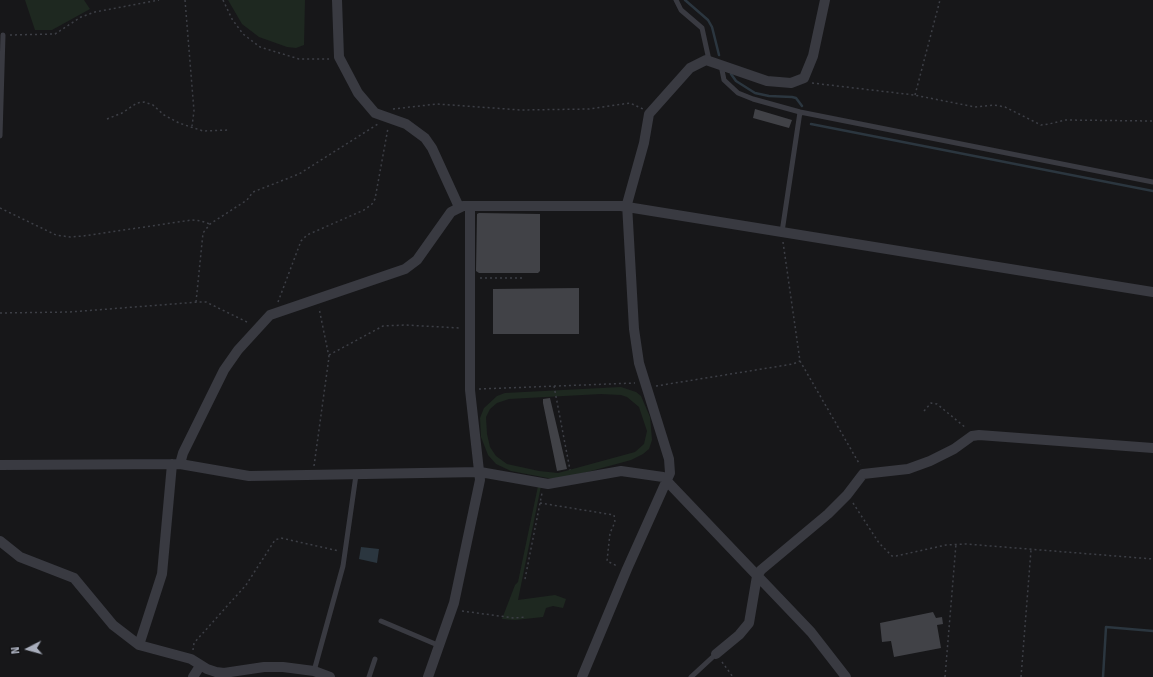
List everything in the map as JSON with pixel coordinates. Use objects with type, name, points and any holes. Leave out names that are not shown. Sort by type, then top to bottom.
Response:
[{"type":"street","points":[[337,0],[339,57],[348,76],[364,102],[371,110],[406,124],[425,138],[432,148],[459,207]]},
{"type":"street","points":[[582,677],[670,473],[669,459],[639,363],[634,337],[627,207],[644,143],[649,114],[690,68],[702,61],[709,60],[767,81],[791,83],[804,78],[814,56],[825,0]]},
{"type":"street","points":[[428,677],[452,609],[480,480],[470,390],[470,206]]},
{"type":"street","points":[[139,645],[162,574],[176,464],[183,453],[224,370],[270,315],[316,298],[405,269],[412,265],[444,225],[451,212],[459,207],[621,206],[1153,292]]},
{"type":"street","points":[[716,654],[739,635],[749,623],[757,576],[761,570],[810,530],[847,495],[864,474],[908,469],[930,461],[975,435],[1153,448]]},
{"type":"street","points":[[0,465],[176,464],[249,476],[480,472],[544,484],[553,484],[621,471],[657,476],[668,480],[811,632],[846,677]]},
{"type":"street","points":[[0,541],[20,557],[74,578],[113,625],[139,645],[191,659],[200,666],[216,672],[224,673],[264,667],[284,667],[314,671],[330,677]]},
{"type":"street","points":[[193,677],[200,666]]},
{"type":"lane","points":[[676,0],[681,10],[702,28],[709,60]]},
{"type":"lane","points":[[0,136],[3,35]]},
{"type":"lane","points":[[721,65],[724,80],[738,93],[753,99],[800,112],[1153,182]]},
{"type":"lane","points":[[782,232],[800,112]]},
{"type":"lane","points":[[314,671],[343,566],[356,475]]},
{"type":"lane","points":[[380,621],[440,646]]},
{"type":"lane","points":[[691,677],[716,654]]},
{"type":"lane","points":[[369,677],[375,659]]},
{"type":"path","points":[[3,35],[55,34],[81,17],[95,12],[159,0]]},
{"type":"path","points":[[185,0],[194,111],[192,126]]},
{"type":"path","points":[[223,0],[232,19],[243,34],[260,47],[299,59],[333,59],[339,57]]},
{"type":"path","points":[[914,95],[940,0]]},
{"type":"path","points":[[804,78],[811,82],[914,95],[975,107],[994,105],[1004,107],[1041,125],[1065,120],[1153,122]]},
{"type":"path","points":[[107,119],[122,113],[137,103],[144,102],[153,105],[164,115],[179,123],[203,130],[229,130]]},
{"type":"path","points":[[278,311],[278,300],[301,241],[307,235],[364,210],[372,204],[375,199],[389,126],[388,111],[392,109],[437,104],[521,110],[595,109],[630,103],[637,105],[649,114]]},
{"type":"path","points":[[196,302],[203,233],[210,224],[247,200],[253,192],[299,174],[320,162],[346,143],[388,118]]},
{"type":"path","points":[[0,208],[56,235],[70,237],[192,220],[210,224]]},
{"type":"path","points":[[782,232],[800,361],[811,383],[856,457],[864,474]]},
{"type":"path","points":[[470,278],[525,278]]},
{"type":"path","points":[[314,475],[329,354],[316,298]]},
{"type":"path","points":[[0,313],[70,312],[206,302],[257,329]]},
{"type":"path","points":[[329,354],[383,326],[405,325],[470,329]]},
{"type":"path","points":[[470,390],[632,384],[654,386],[793,364],[800,361]]},
{"type":"path","points":[[554,386],[570,470]]},
{"type":"path","points":[[924,411],[931,403],[937,404],[975,435]]},
{"type":"path","points":[[526,579],[544,484]]},
{"type":"path","points":[[847,495],[879,543],[892,556],[956,544],[1153,559]]},
{"type":"path","points":[[540,503],[614,515],[615,522],[610,533],[607,561],[627,570]]},
{"type":"path","points":[[191,659],[194,643],[246,585],[274,540],[281,538],[345,552]]},
{"type":"path","points":[[945,677],[956,544]]},
{"type":"path","points":[[1021,677],[1031,550]]},
{"type":"path","points":[[452,609],[503,617],[526,617]]},
{"type":"path","points":[[716,654],[733,677]]},
{"type":"shaded area","points":[[25,0],[84,0],[90,9],[52,30],[35,30]]},
{"type":"shaded area","points":[[228,0],[305,0],[304,45],[296,48],[287,47],[259,37],[242,24]]},
{"type":"shaded area","points":[[621,387],[636,392],[641,396],[650,417],[652,440],[649,449],[631,460],[558,480],[511,471],[496,464],[488,455],[481,437],[480,418],[484,408],[497,396],[505,393]],"holes":[[[601,394],[621,395],[627,397],[639,407],[647,431],[644,444],[635,452],[558,473],[539,471],[507,464],[496,456],[490,447],[487,434],[486,417],[490,409],[497,403],[509,399]]]},
{"type":"shaded area","points":[[538,486],[541,486],[518,600],[555,595],[566,599],[563,608],[553,606],[546,608],[543,617],[515,620],[502,619],[515,585],[518,582]]},
{"type":"shaded area","points":[[361,547],[379,549],[377,563],[359,559]]},
{"type":"building","points":[[755,109],[792,120],[789,128],[753,118]]},
{"type":"building","points":[[477,214],[540,214],[540,271],[538,273],[479,273],[476,271]]},
{"type":"building","points":[[579,288],[579,334],[493,334],[493,289]]},
{"type":"building","points":[[550,398],[567,469],[557,471],[543,403],[543,399]]},
{"type":"building","points":[[933,612],[936,618],[942,617],[943,624],[937,625],[941,648],[894,657],[891,641],[882,642],[880,623]]},
{"type":"waterway","points":[[685,0],[708,20],[712,27],[719,55]]},
{"type":"waterway","points":[[731,74],[736,81],[755,93],[769,96],[796,98],[802,106]]},
{"type":"waterway","points":[[811,124],[1153,191]]},
{"type":"waterway","points":[[1103,677],[1106,627],[1153,631]]}]
